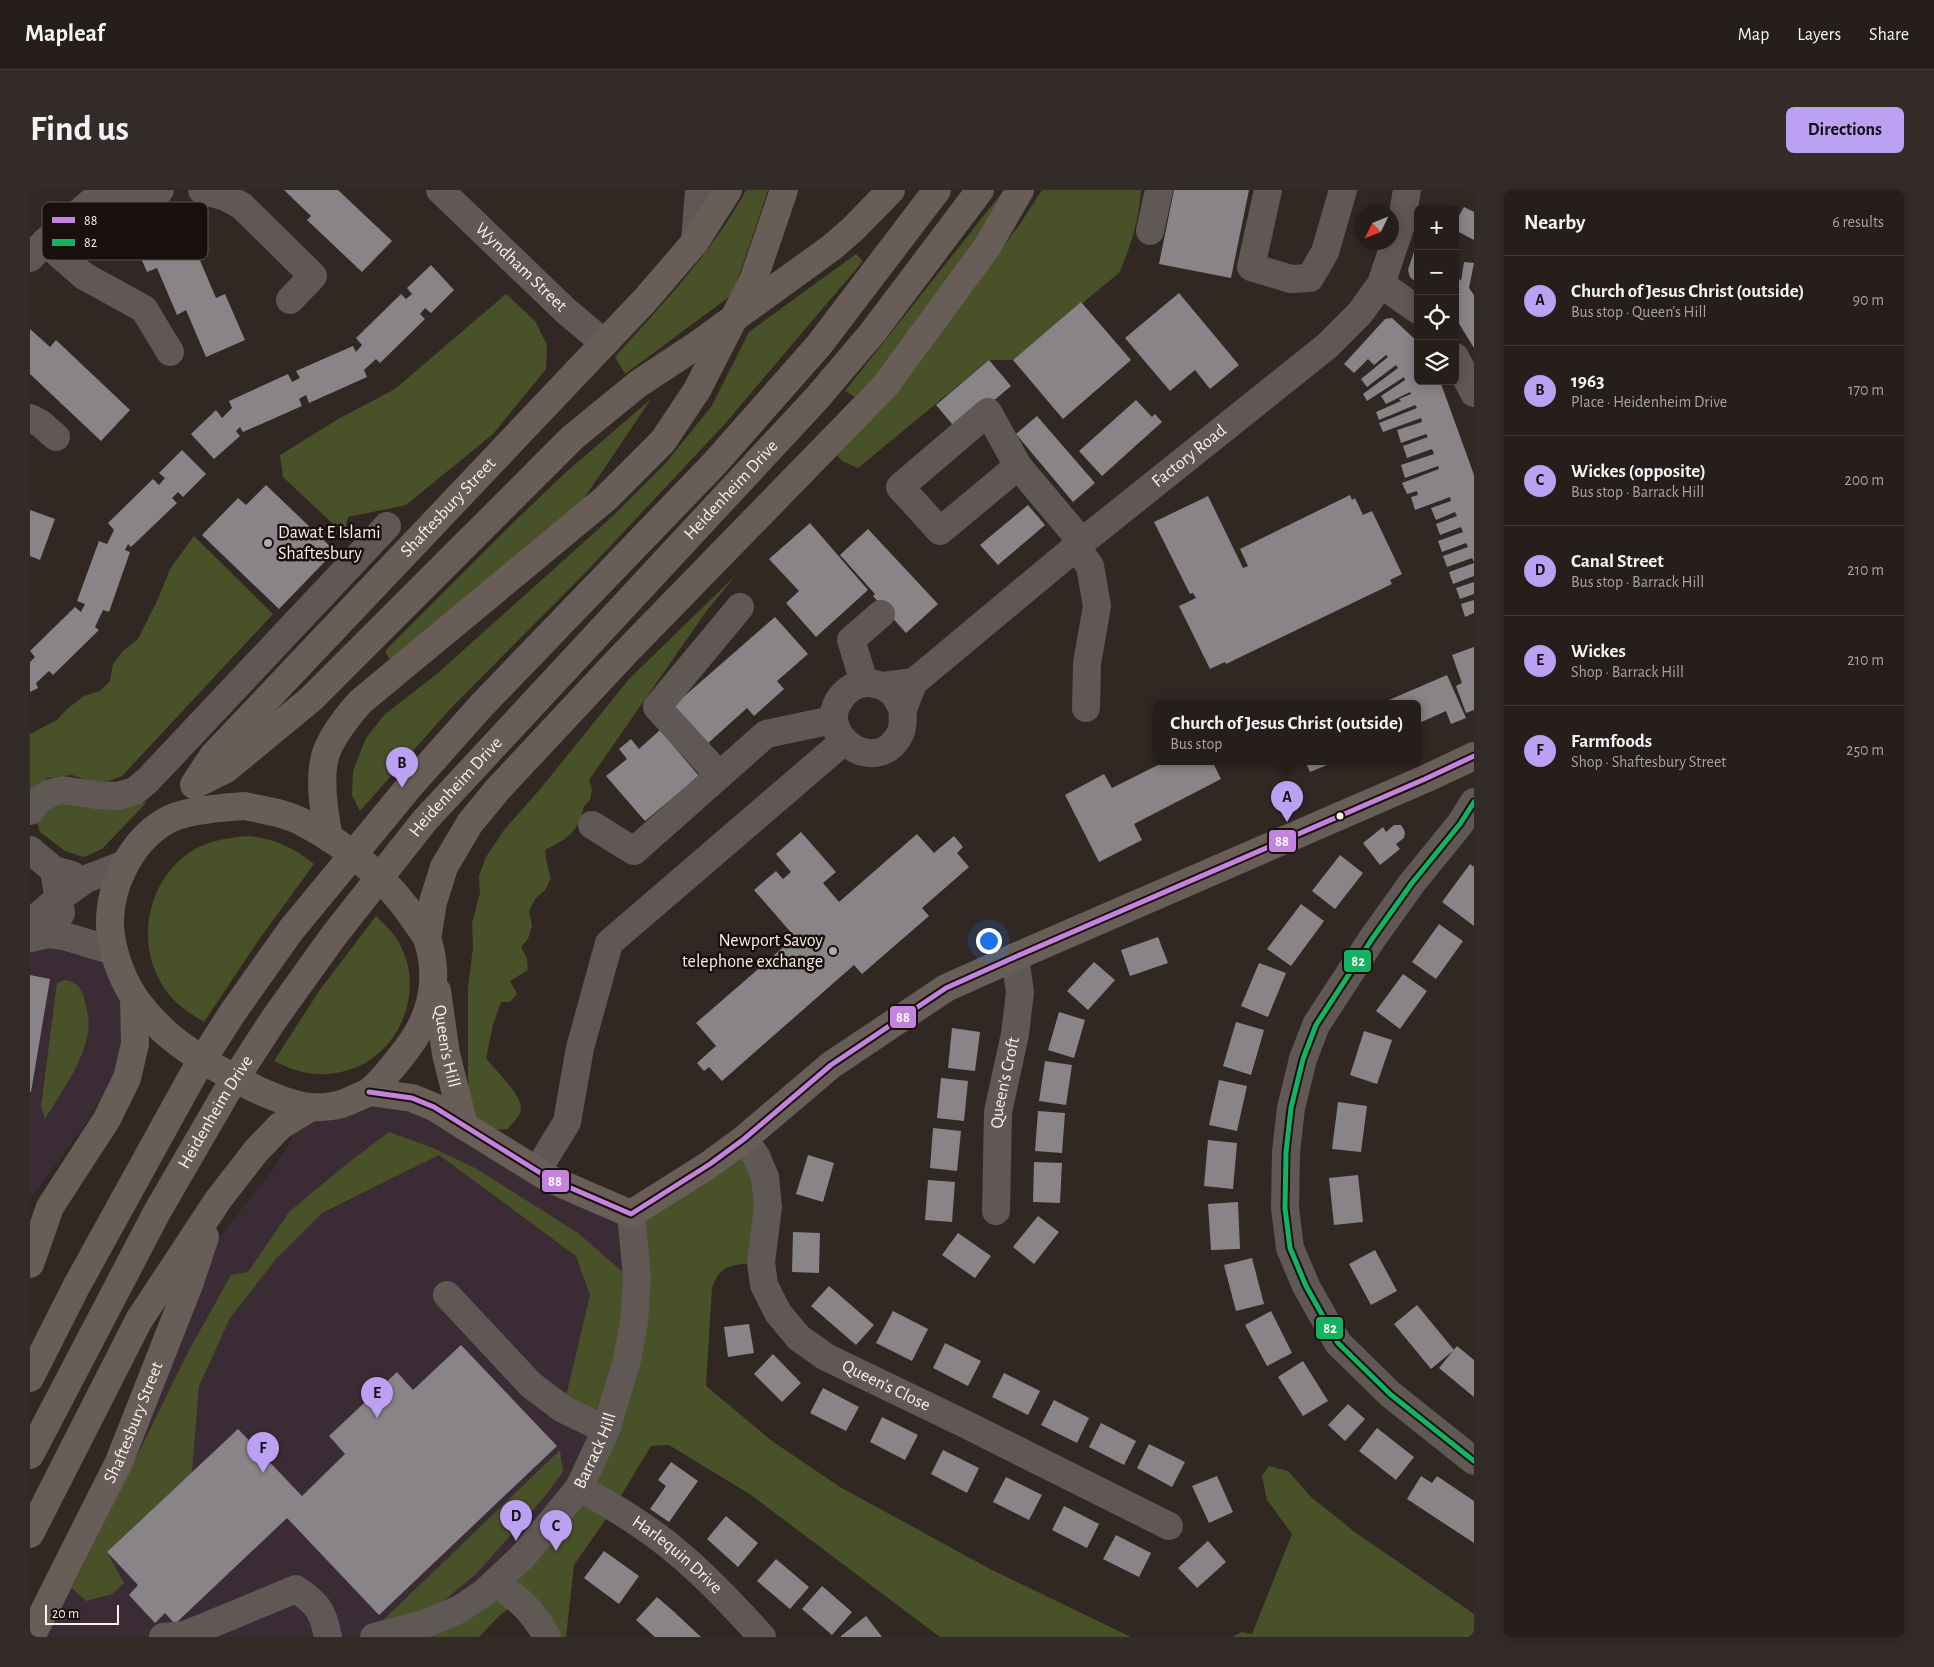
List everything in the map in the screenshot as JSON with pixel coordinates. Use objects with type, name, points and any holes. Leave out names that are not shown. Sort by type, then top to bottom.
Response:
[{"type":"main road","name":"Shaftesbury Street","points":[[165,821],[194,785],[213,756],[646,299],[695,242],[728,190]]},
{"type":"main road","points":[[329,838],[323,807],[326,754],[336,733],[360,702],[604,499],[663,441],[698,390],[753,280],[784,190]]},
{"type":"main road","points":[[194,785],[226,769],[311,699],[573,437],[638,384],[694,347],[831,248],[853,229],[891,190]]},
{"type":"main road","name":"Heidenheim Drive","points":[[30,1378],[76,1288],[194,1073],[233,1012],[297,922],[409,787],[481,706],[715,463],[813,352],[937,190]]},
{"type":"main road","name":"Heidenheim Drive","points":[[30,1455],[157,1212],[226,1093],[274,1019],[335,934],[425,820],[817,398],[873,332],[980,190]]},
{"type":"main road","points":[[427,939],[433,902],[444,867],[470,823],[498,789],[627,651],[885,386],[987,247],[1020,190]]},
{"type":"main road","points":[[631,1214],[710,1164],[744,1139],[831,1065],[946,988],[1015,956],[1474,758]]},
{"type":"main road","points":[[244,806],[278,812],[303,822],[358,859],[388,886],[410,911],[427,939],[433,967],[429,1010],[415,1038],[394,1065],[368,1092],[342,1104],[311,1107],[285,1101],[249,1086],[199,1058],[166,1033],[134,997],[114,951],[110,924],[114,893],[125,864],[142,840],[165,821],[202,810],[244,806]]},
{"type":"main road","name":"Queen's Hill","points":[[433,967],[446,1054],[464,1126]]},
{"type":"main road","points":[[30,1226],[50,1207],[107,1119],[128,1078],[135,1044],[134,997]]},
{"type":"main road","name":"Queen's Hill","points":[[368,1092],[412,1098],[434,1107],[550,1179],[631,1214]]},
{"type":"main road","points":[[30,1534],[139,1320],[218,1200],[256,1150],[280,1126],[311,1107]]},
{"type":"main road","name":"Shaftesbury Street","points":[[30,1637],[119,1462],[190,1282],[218,1200]]},
{"type":"main road","points":[[30,1264],[50,1207]]},
{"type":"street","points":[[92,202],[97,198],[160,190]]},
{"type":"street","points":[[202,190],[226,197],[242,206],[313,276],[290,300]]},
{"type":"street","name":"Wyndham Street","points":[[440,190],[566,311],[604,343]]},
{"type":"street","points":[[695,242],[699,190]]},
{"type":"street","points":[[1150,231],[1159,190]]},
{"type":"street","points":[[1268,190],[1251,267],[1291,279],[1310,278],[1325,252],[1343,190]]},
{"type":"street","name":"Factory Road","points":[[914,682],[1079,545],[1327,346],[1360,313],[1381,284],[1401,225],[1406,190]]},
{"type":"street","points":[[55,260],[144,309],[170,352]]},
{"type":"street","points":[[1381,284],[1414,307]]},
{"type":"street","points":[[1459,364],[1474,392]]},
{"type":"street","points":[[30,418],[40,422],[56,437]]},
{"type":"street","points":[[1018,466],[1079,545],[1090,566],[1097,606],[1087,663],[1086,708]]},
{"type":"street","name":"Shaftesbury Street","points":[[30,811],[38,801],[62,790],[116,796],[135,791],[387,526]]},
{"type":"street","points":[[719,776],[657,707],[740,608]]},
{"type":"street","points":[[592,825],[634,851],[766,734],[850,709],[893,692],[900,701],[904,723],[900,734],[884,750],[867,752],[850,709],[851,640],[882,614]]},
{"type":"street","points":[[537,1171],[567,1122],[580,1048],[610,942],[850,709],[914,682]]},
{"type":"street","points":[[903,712],[914,682]]},
{"type":"street","points":[[1474,802],[1460,824],[1412,883],[1372,939],[1316,1025],[1304,1059],[1292,1108],[1286,1152],[1285,1208],[1290,1248],[1306,1286],[1338,1343],[1390,1394],[1474,1461]]},
{"type":"street","points":[[30,850],[54,870],[86,879]]},
{"type":"street","points":[[30,923],[59,898],[86,879],[125,864]]},
{"type":"street","points":[[54,870],[64,936]]},
{"type":"street","points":[[30,938],[50,934],[64,936],[114,951]]},
{"type":"street","name":"Queen's Croft","points":[[996,1210],[998,1112],[1015,1034],[1020,992],[1015,956]]},
{"type":"street","name":"Queen's Close","points":[[744,1139],[756,1156],[765,1177],[768,1207],[761,1262],[764,1285],[778,1313],[799,1338],[826,1357],[1169,1526]]},
{"type":"street","name":"Barrack Hill","points":[[374,1637],[427,1623],[460,1609],[496,1583],[524,1556],[579,1488],[606,1430],[627,1360],[634,1322],[637,1276],[631,1214]]},
{"type":"street","points":[[447,1295],[531,1385],[563,1409],[606,1430]]},
{"type":"street","name":"Harlequin Drive","points":[[579,1488],[635,1522],[678,1552],[732,1604],[762,1637]]},
{"type":"street","points":[[496,1583],[520,1600],[536,1618],[547,1637]]},
{"type":"street","points":[[163,1637],[185,1635],[296,1589],[308,1597],[323,1615],[328,1637]]},
{"type":"shaded area","points":[[30,938],[86,942],[134,997],[118,1068],[83,1128],[30,1199]]},
{"type":"shaded area","points":[[369,1092],[631,1214],[606,1430],[496,1583],[374,1637],[31,1637],[190,1282],[223,1233],[272,1171],[311,1107]]},
{"type":"green space","points":[[746,190],[768,190],[733,294],[625,374],[615,357],[686,277],[718,235]]},
{"type":"green space","points":[[1004,190],[1012,190],[940,293],[858,399],[845,391]]},
{"type":"green space","points":[[1042,190],[1141,190],[1134,233],[1119,273],[1013,360],[989,360],[858,468],[842,461],[835,453],[925,351],[1020,224]]},
{"type":"green space","points":[[856,254],[863,261],[723,426],[587,571],[450,709],[360,811],[352,795],[353,771],[366,738],[384,715],[438,673],[614,515],[664,465],[711,407],[749,332]]},
{"type":"green space","points":[[506,294],[535,321],[547,345],[546,369],[493,434],[406,505],[348,517],[344,534],[283,477],[280,455],[340,418],[395,389]]},
{"type":"green space","points":[[651,399],[583,500],[390,660],[385,651],[516,520],[565,473]]},
{"type":"green space","points":[[194,536],[273,614],[122,776],[109,781],[90,781],[72,775],[47,778],[30,791],[30,734],[57,720],[67,709],[84,696],[100,691],[110,681],[113,664],[123,651],[138,639],[158,599],[170,569]]},
{"type":"green space","points":[[736,575],[705,613],[589,780],[592,790],[590,800],[584,806],[582,815],[575,828],[566,838],[545,850],[551,878],[545,890],[536,898],[529,910],[532,926],[528,939],[521,947],[527,958],[528,970],[510,981],[517,994],[510,1002],[501,1002],[493,1025],[486,1058],[509,1084],[519,1100],[520,1113],[508,1129],[502,1130],[487,1126],[471,1113],[468,1078],[468,988],[473,947],[472,923],[480,893],[479,876],[486,857],[504,830],[541,788],[629,679]]},
{"type":"green space","points":[[54,801],[107,809],[147,802],[102,849],[84,857],[65,851],[40,832],[36,820]]},
{"type":"green space","points":[[249,836],[267,839],[283,845],[299,853],[314,864],[258,941],[204,1022],[176,1002],[162,984],[153,964],[148,942],[149,920],[154,898],[164,879],[178,861],[197,848],[228,838]]},
{"type":"green space","points":[[376,916],[398,941],[407,961],[410,982],[408,1003],[401,1023],[390,1041],[375,1056],[357,1067],[336,1073],[319,1074],[304,1072],[274,1061],[319,991]]},
{"type":"green space","points":[[65,980],[76,984],[82,993],[88,1016],[88,1032],[76,1066],[45,1119],[41,1107],[57,983]]},
{"type":"green space","points":[[389,1132],[433,1148],[475,1168],[578,1233],[625,1274],[621,1328],[606,1390],[595,1414],[563,1409],[590,1295],[576,1256],[439,1155],[322,1213],[276,1259],[230,1318],[199,1386],[192,1472],[107,1552],[124,1583],[112,1594],[86,1601],[72,1588],[189,1350],[231,1275],[248,1272],[289,1212]]},
{"type":"green space","points":[[744,1139],[756,1156],[761,1262],[730,1266],[720,1273],[712,1288],[706,1386],[772,1441],[840,1487],[990,1569],[1131,1637],[940,1637],[751,1495],[669,1445],[651,1446],[613,1509],[574,1565],[566,1637],[547,1637],[520,1600],[499,1616],[479,1637],[374,1637],[427,1623],[524,1555],[614,1404],[631,1214]]},
{"type":"green space","points":[[560,1450],[563,1472],[541,1501],[476,1574],[436,1607],[377,1626]]},
{"type":"green space","points":[[1269,1466],[1288,1471],[1311,1497],[1356,1533],[1474,1614],[1474,1637],[1232,1637],[1242,1632],[1252,1634],[1292,1534],[1267,1500],[1262,1476]]},
{"type":"building","points":[[284,190],[338,190],[392,241],[362,272],[307,220],[311,216]]},
{"type":"building","points":[[1174,190],[1249,190],[1231,278],[1159,264]]},
{"type":"building","points":[[1464,207],[1474,212],[1474,240],[1459,232],[1459,216]]},
{"type":"building","points":[[1414,251],[1414,280],[1410,277],[1408,270]]},
{"type":"building","points":[[142,260],[200,260],[216,298],[225,294],[245,340],[206,357],[186,310],[177,315],[157,268],[147,272]]},
{"type":"building","points":[[1464,262],[1474,263],[1469,288],[1474,295],[1474,348],[1459,324],[1459,278],[1461,281]]},
{"type":"building","points":[[431,265],[454,290],[431,313],[425,308],[420,314],[425,319],[380,363],[376,359],[364,370],[367,377],[309,403],[306,395],[299,399],[302,406],[243,432],[240,427],[236,431],[240,436],[214,459],[191,434],[216,410],[222,418],[232,408],[229,401],[288,374],[292,382],[300,378],[296,371],[353,346],[356,352],[362,345],[356,338],[401,294],[406,299],[412,294],[407,288]]},
{"type":"building","points":[[1179,293],[1239,365],[1210,389],[1195,370],[1170,391],[1125,338]]},
{"type":"building","points":[[1081,302],[1131,360],[1063,419],[1013,360]]},
{"type":"building","points":[[1392,318],[1414,338],[1414,385],[1441,385],[1474,475],[1474,562],[1472,558],[1447,567],[1443,556],[1468,547],[1466,543],[1442,552],[1438,541],[1463,532],[1461,527],[1440,535],[1436,524],[1457,516],[1455,512],[1436,520],[1431,508],[1451,501],[1450,497],[1415,510],[1411,497],[1418,495],[1417,491],[1407,494],[1402,483],[1439,469],[1438,466],[1405,478],[1401,465],[1434,454],[1432,449],[1407,458],[1403,446],[1428,437],[1426,434],[1401,443],[1397,430],[1422,422],[1421,418],[1383,432],[1379,423],[1417,408],[1415,405],[1379,420],[1376,412],[1401,401],[1399,399],[1411,394],[1410,392],[1386,404],[1381,396],[1405,380],[1404,377],[1367,401],[1363,394],[1398,368],[1396,365],[1367,387],[1361,379],[1388,357],[1386,355],[1374,365],[1368,359],[1354,373],[1344,364],[1385,319]]},
{"type":"building","points":[[30,329],[50,347],[56,340],[130,410],[101,441],[30,374]]},
{"type":"building","points":[[989,360],[1011,386],[958,431],[936,405]]},
{"type":"building","points":[[1136,400],[1152,417],[1155,414],[1162,422],[1102,476],[1079,451]]},
{"type":"building","points":[[1037,416],[1095,483],[1073,502],[1016,434]]},
{"type":"building","points":[[182,450],[206,474],[183,497],[178,492],[172,498],[177,503],[131,547],[128,544],[125,550],[130,552],[109,612],[103,610],[95,627],[99,630],[53,675],[49,671],[36,683],[38,688],[30,692],[30,662],[35,657],[30,651],[75,607],[81,612],[85,604],[77,601],[99,541],[107,544],[114,530],[108,523],[153,479],[159,485],[165,478],[159,473]]},
{"type":"building","name":"Dawat E Islami Shaftesbury","points":[[266,485],[335,551],[279,609],[202,535],[238,498],[246,505]]},
{"type":"building","points":[[1350,495],[1352,500],[1355,498],[1363,515],[1372,511],[1402,574],[1390,580],[1392,584],[1226,664],[1225,662],[1210,669],[1179,606],[1196,598],[1193,593],[1190,594],[1154,522],[1208,496],[1243,568],[1248,566],[1240,549]]},
{"type":"building","points":[[1028,505],[1045,525],[998,565],[980,545]]},
{"type":"building","points":[[30,510],[55,519],[40,560],[30,556]]},
{"type":"building","points":[[810,523],[868,590],[816,637],[786,603],[799,591],[769,559]]},
{"type":"building","points":[[868,529],[938,604],[906,633],[873,596],[875,594],[840,555]]},
{"type":"building","points":[[1474,563],[1474,576],[1453,584],[1449,572]]},
{"type":"building","points":[[1474,582],[1474,594],[1460,599],[1456,588]]},
{"type":"building","points":[[1474,600],[1474,613],[1465,617],[1461,604]]},
{"type":"building","points":[[775,617],[808,654],[777,681],[784,689],[754,716],[747,708],[706,745],[672,707]]},
{"type":"building","points":[[1474,647],[1474,710],[1466,713],[1456,686],[1462,683],[1452,655]]},
{"type":"building","points":[[1447,675],[1466,718],[1451,724],[1446,711],[1421,722],[1421,700],[1389,700]]},
{"type":"building","points":[[660,730],[699,776],[645,821],[606,776],[627,759],[619,749],[631,739],[639,749]]},
{"type":"building","points":[[1158,765],[1214,765],[1221,779],[1134,824],[1142,840],[1099,862],[1065,795],[1104,774],[1112,788]]},
{"type":"building","points":[[1307,765],[1327,765],[1310,772]]},
{"type":"building","points":[[1394,825],[1401,825],[1405,832],[1404,838],[1396,844],[1400,849],[1380,865],[1363,843],[1383,827],[1386,832]]},
{"type":"building","name":"Newport Savoy telephone exchange","points":[[801,832],[836,872],[823,883],[839,902],[917,834],[934,853],[954,836],[963,847],[957,853],[969,867],[922,908],[929,916],[862,974],[854,965],[722,1081],[709,1067],[704,1071],[697,1063],[716,1046],[696,1023],[795,937],[754,890],[776,871],[783,879],[791,872],[776,854]]},
{"type":"building","points":[[1340,855],[1363,873],[1335,909],[1312,891]]},
{"type":"building","points":[[1470,864],[1474,867],[1474,926],[1442,902]]},
{"type":"building","points":[[1301,904],[1324,921],[1291,966],[1267,949]]},
{"type":"building","points":[[1439,924],[1463,941],[1436,979],[1412,962]]},
{"type":"building","points":[[1158,937],[1168,963],[1130,976],[1121,950]]},
{"type":"building","points":[[1094,962],[1115,980],[1088,1010],[1067,991]]},
{"type":"building","points":[[1259,963],[1286,973],[1268,1017],[1241,1006]]},
{"type":"building","points":[[1403,974],[1427,991],[1400,1029],[1376,1011]]},
{"type":"building","points":[[30,975],[50,979],[31,1092],[30,1092]]},
{"type":"building","points":[[1059,1012],[1085,1020],[1074,1058],[1048,1050]]},
{"type":"building","points":[[1236,1022],[1264,1030],[1251,1075],[1223,1066]]},
{"type":"building","points":[[952,1028],[980,1032],[975,1071],[948,1068]]},
{"type":"building","points":[[1364,1031],[1392,1040],[1377,1084],[1350,1075]]},
{"type":"building","points":[[1045,1061],[1072,1065],[1066,1105],[1039,1101]]},
{"type":"building","points":[[941,1078],[968,1081],[964,1121],[937,1118]]},
{"type":"building","points":[[1219,1080],[1247,1086],[1237,1131],[1209,1125]]},
{"type":"building","points":[[1338,1102],[1367,1106],[1361,1152],[1332,1149]]},
{"type":"building","points":[[1038,1111],[1065,1113],[1062,1153],[1035,1151]]},
{"type":"building","points":[[933,1128],[961,1131],[957,1171],[930,1168]]},
{"type":"building","points":[[1208,1140],[1237,1143],[1233,1189],[1204,1186]]},
{"type":"building","points":[[808,1155],[834,1163],[823,1202],[796,1194]]},
{"type":"building","points":[[1034,1162],[1062,1163],[1060,1203],[1033,1202]]},
{"type":"building","points":[[1358,1175],[1363,1222],[1334,1225],[1329,1178]]},
{"type":"building","points":[[928,1180],[955,1182],[952,1222],[925,1220]]},
{"type":"building","points":[[1238,1202],[1240,1249],[1211,1250],[1208,1204]]},
{"type":"building","points":[[1038,1216],[1059,1232],[1034,1264],[1013,1247]]},
{"type":"building","points":[[793,1232],[820,1233],[819,1273],[792,1272]]},
{"type":"building","points":[[958,1233],[991,1256],[975,1278],[942,1255]]},
{"type":"building","points":[[1375,1250],[1397,1291],[1371,1305],[1349,1264]]},
{"type":"building","points":[[1252,1258],[1264,1304],[1236,1311],[1224,1265]]},
{"type":"building","points":[[829,1286],[874,1325],[856,1345],[811,1306]]},
{"type":"building","points":[[1417,1305],[1454,1350],[1431,1369],[1394,1324]]},
{"type":"building","points":[[893,1311],[928,1329],[912,1361],[876,1343]]},
{"type":"building","points":[[1271,1311],[1292,1353],[1267,1366],[1245,1325]]},
{"type":"building","points":[[749,1324],[754,1353],[728,1357],[724,1327]]},
{"type":"building","points":[[945,1343],[981,1361],[968,1386],[933,1368]]},
{"type":"building","points":[[461,1345],[557,1446],[379,1615],[287,1518],[175,1624],[165,1613],[155,1623],[129,1595],[138,1585],[107,1552],[238,1429],[302,1496],[345,1454],[329,1436],[397,1372],[413,1390]]},
{"type":"building","points":[[1457,1346],[1474,1360],[1474,1397],[1439,1368]]},
{"type":"building","points":[[773,1354],[801,1383],[782,1402],[754,1374]]},
{"type":"building","points":[[1303,1361],[1328,1401],[1303,1416],[1278,1377]]},
{"type":"building","points":[[1004,1373],[1040,1391],[1028,1415],[992,1397]]},
{"type":"building","points":[[823,1388],[859,1407],[846,1431],[810,1413]]},
{"type":"building","points":[[1054,1400],[1089,1418],[1077,1443],[1041,1425]]},
{"type":"building","points":[[1348,1404],[1365,1419],[1345,1441],[1328,1425]]},
{"type":"building","points":[[882,1417],[918,1435],[905,1460],[870,1442]]},
{"type":"building","points":[[1101,1423],[1136,1441],[1124,1465],[1089,1447]]},
{"type":"building","points":[[1377,1428],[1414,1457],[1396,1480],[1359,1451]]},
{"type":"building","points":[[1149,1444],[1185,1462],[1172,1487],[1137,1468]]},
{"type":"building","points":[[943,1450],[979,1468],[967,1493],[931,1474]]},
{"type":"building","points":[[671,1462],[698,1481],[669,1522],[650,1509],[666,1486],[658,1480]]},
{"type":"building","points":[[1217,1476],[1233,1512],[1209,1523],[1192,1486]]},
{"type":"building","points":[[1421,1476],[1432,1483],[1437,1476],[1474,1501],[1474,1543],[1407,1499]]},
{"type":"building","points":[[1006,1477],[1042,1495],[1029,1520],[993,1502]]},
{"type":"building","points":[[1064,1506],[1099,1524],[1087,1548],[1052,1530]]},
{"type":"building","points":[[726,1516],[758,1543],[738,1567],[707,1539]]},
{"type":"building","points":[[1116,1535],[1151,1553],[1139,1577],[1103,1559]]},
{"type":"building","points":[[1208,1541],[1226,1562],[1197,1588],[1178,1568]]},
{"type":"building","points":[[604,1551],[639,1576],[619,1604],[584,1578]]},
{"type":"building","points":[[776,1559],[809,1587],[790,1609],[757,1581]]},
{"type":"building","points":[[822,1586],[852,1612],[832,1635],[802,1609]]},
{"type":"building","points":[[657,1597],[701,1637],[655,1637],[636,1620]]},
{"type":"building","points":[[866,1616],[882,1637],[841,1637],[841,1636]]},
{"type":"transit line","name":"88","points":[[369,1092],[412,1098],[434,1107],[550,1179],[631,1214],[710,1164],[744,1139],[831,1065],[946,988],[1474,756]]},
{"type":"transit line","name":"82","points":[[1474,802],[1460,824],[1412,883],[1372,939],[1316,1025],[1303,1059],[1291,1108],[1286,1152],[1285,1208],[1290,1248],[1306,1286],[1338,1343],[1390,1394],[1474,1461]]},
{"type":"place","name":"Dawat E Islami Shaftesbury","points":[[268,543]]},
{"type":"place","name":"1963","points":[[402,788]]},
{"type":"place","name":"Church of Jesus Christ (outside)","points":[[1287,822]]},
{"type":"place","name":"Newport Savoy telephone exchange","points":[[833,951]]},
{"type":"place","name":"Wickes","points":[[377,1418]]},
{"type":"place","name":"Farmfoods","points":[[263,1473]]},
{"type":"place","name":"Canal Street","points":[[516,1541]]},
{"type":"place","name":"Wickes (opposite)","points":[[556,1551]]}]
